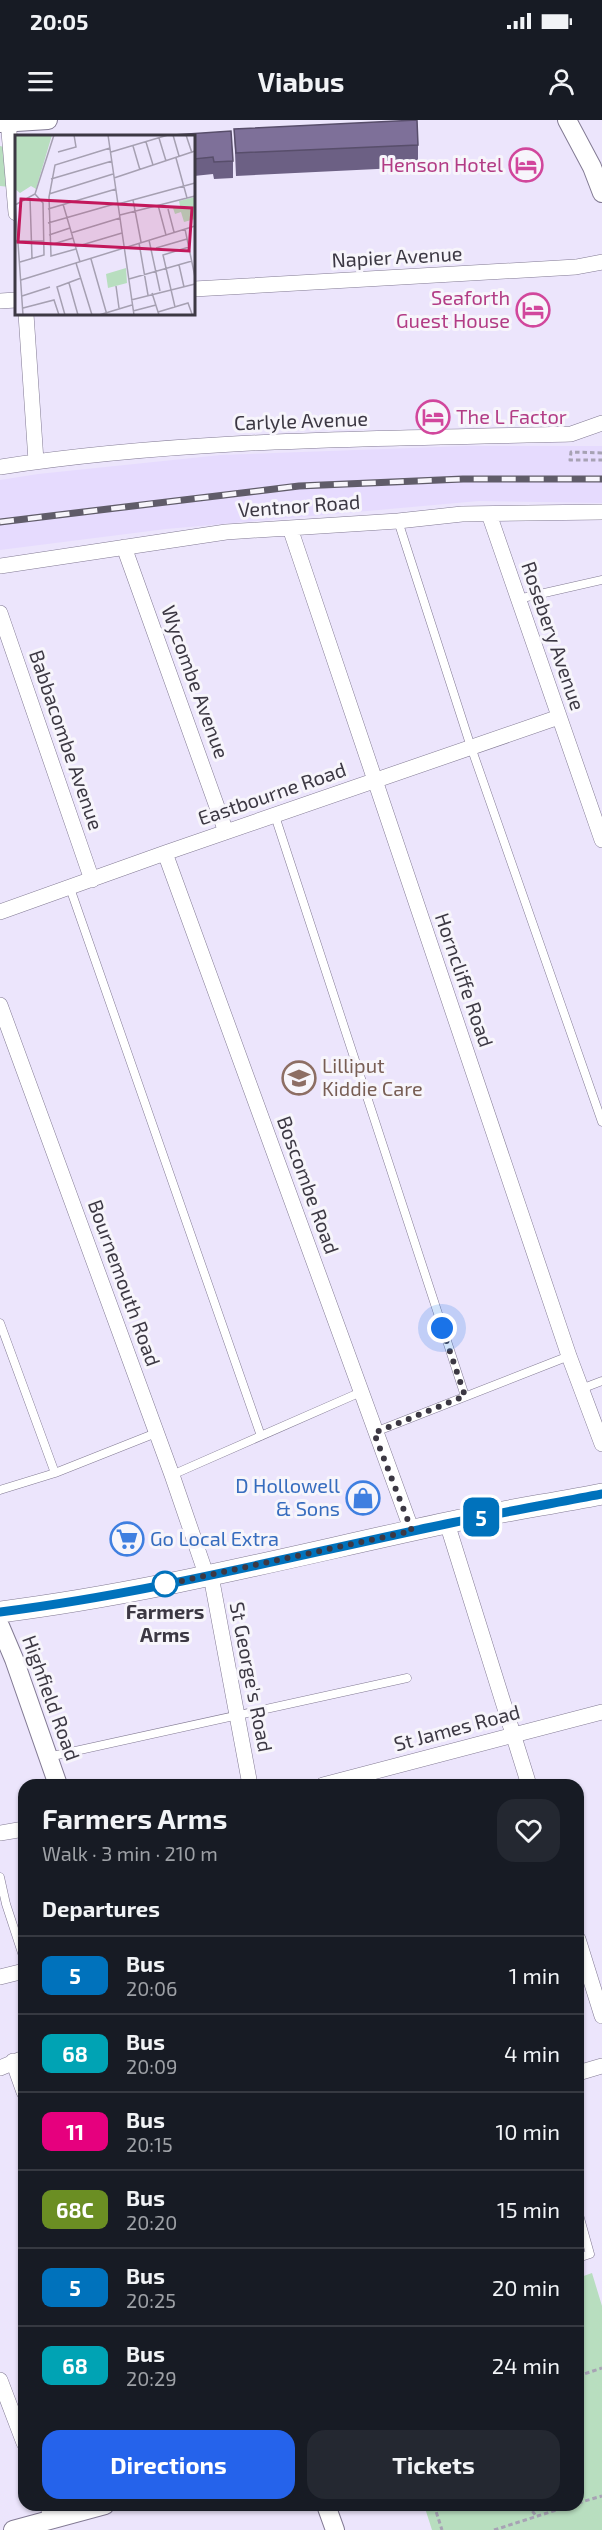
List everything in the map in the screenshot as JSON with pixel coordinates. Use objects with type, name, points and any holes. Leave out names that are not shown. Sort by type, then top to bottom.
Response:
[{"type":"main road","points":[[0,1612],[54,1605],[209,1576],[447,1523],[602,1495]]},
{"type":"street","points":[[15,204],[6,122],[48,120]]},
{"type":"street","points":[[567,120],[592,167],[602,193]]},
{"type":"street","name":"Napier Avenue","points":[[195,289],[576,267],[602,262]]},
{"type":"street","points":[[0,301],[15,300]]},
{"type":"street","points":[[26,315],[36,462]]},
{"type":"street","name":"Carlyle Avenue","points":[[0,467],[235,443],[571,434],[602,423]]},
{"type":"street","name":"Ventnor Road","points":[[0,566],[226,532],[489,513],[602,512]]},
{"type":"street","name":"Rosebery Avenue","points":[[489,513],[602,840]]},
{"type":"street","name":"Horncliffe Road","points":[[290,528],[569,1356],[602,1444]]},
{"type":"street","name":"Wycombe Avenue","points":[[124,547],[226,832]]},
{"type":"street","name":"Babbacombe Avenue","points":[[0,613],[92,880]]},
{"type":"street","name":"Eastbourne Road","points":[[0,912],[559,717]]},
{"type":"street","name":"Boscombe Road","points":[[165,853],[374,1433],[412,1531]]},
{"type":"street","name":"Bournemouth Road","points":[[0,1005],[209,1576]]},
{"type":"street","points":[[447,1523],[527,1779]]},
{"type":"street","name":"St George's Road","points":[[209,1576],[249,1779]]},
{"type":"street","name":"Highfield Road","points":[[0,1626],[14,1659],[56,1779]]},
{"type":"street","name":"St James Road","points":[[346,1779],[602,1712]]},
{"type":"street","points":[[0,1833],[18,1830]]},
{"type":"street","points":[[584,1958],[602,2016]]},
{"type":"street","points":[[0,1977],[18,1972]]},
{"type":"street","points":[[8,2064],[18,2082]]},
{"type":"street","points":[[584,2071],[602,2066]]},
{"type":"street","points":[[0,2380],[18,2427]]},
{"type":"street","points":[[13,2530],[81,2511]]},
{"type":"street","points":[[328,2511],[335,2530]]},
{"type":"lane","points":[[398,521],[471,747],[602,1122]]},
{"type":"lane","points":[[518,599],[602,580]]},
{"type":"lane","points":[[275,816],[465,1396]]},
{"type":"lane","points":[[70,888],[261,1436]]},
{"type":"lane","points":[[0,1323],[56,1473]]},
{"type":"lane","points":[[374,1433],[569,1356]]},
{"type":"lane","points":[[581,1389],[602,1382]]},
{"type":"lane","points":[[172,1475],[361,1392]]},
{"type":"lane","points":[[0,1490],[56,1473],[156,1433]]},
{"type":"lane","points":[[48,1757],[407,1678]]},
{"type":"lane","points":[[0,1877],[3,1904],[18,1943]]},
{"type":"lane","points":[[584,2232],[590,2254],[584,2256]]},
{"type":"path","points":[[602,453],[571,452],[570,460],[602,460]]},
{"type":"path","points":[[584,2374],[602,2368]]},
{"type":"path","points":[[584,2502],[602,2496]]},
{"type":"path","points":[[436,2511],[442,2530]]},
{"type":"path","points":[[532,2511],[536,2516]]},
{"type":"path","points":[[494,2530],[552,2511]]},
{"type":"shaded area","points":[[466,446],[602,446],[602,503],[479,501],[166,529],[0,550],[0,480],[221,455]]},
{"type":"green space","points":[[0,146],[4,147],[10,187],[0,186]]},
{"type":"green space","points":[[592,2273],[602,2306],[602,2530],[432,2530],[426,2511],[584,2511],[584,2276]]},
{"type":"building","points":[[417,120],[418,145],[236,153],[234,129]]},
{"type":"building","points":[[231,131],[233,161],[214,162],[213,157],[195,159],[195,135],[173,135]]},
{"type":"railway","points":[[0,522],[299,486],[463,479],[602,479]]},
{"type":"bus line","name":"5","points":[[0,1612],[54,1605],[207,1577],[447,1523],[602,1494]]},
{"type":"place","name":"Henson Hotel","points":[[526,165]]},
{"type":"place","name":"Seaforth Guest House","points":[[533,310]]},
{"type":"place","name":"The L Factor","points":[[433,417]]},
{"type":"place","name":"Lilliput Kiddie Care","points":[[299,1078]]},
{"type":"place","name":"D Hollowell & Sons","points":[[363,1498]]},
{"type":"place","name":"Go Local Extra","points":[[127,1539]]},
{"type":"place","name":"Farmers Arms","points":[[165,1584]]},
{"type":"route","points":[[165,1584],[163,1585],[412,1531],[374,1433],[465,1396],[442,1328]]}]
